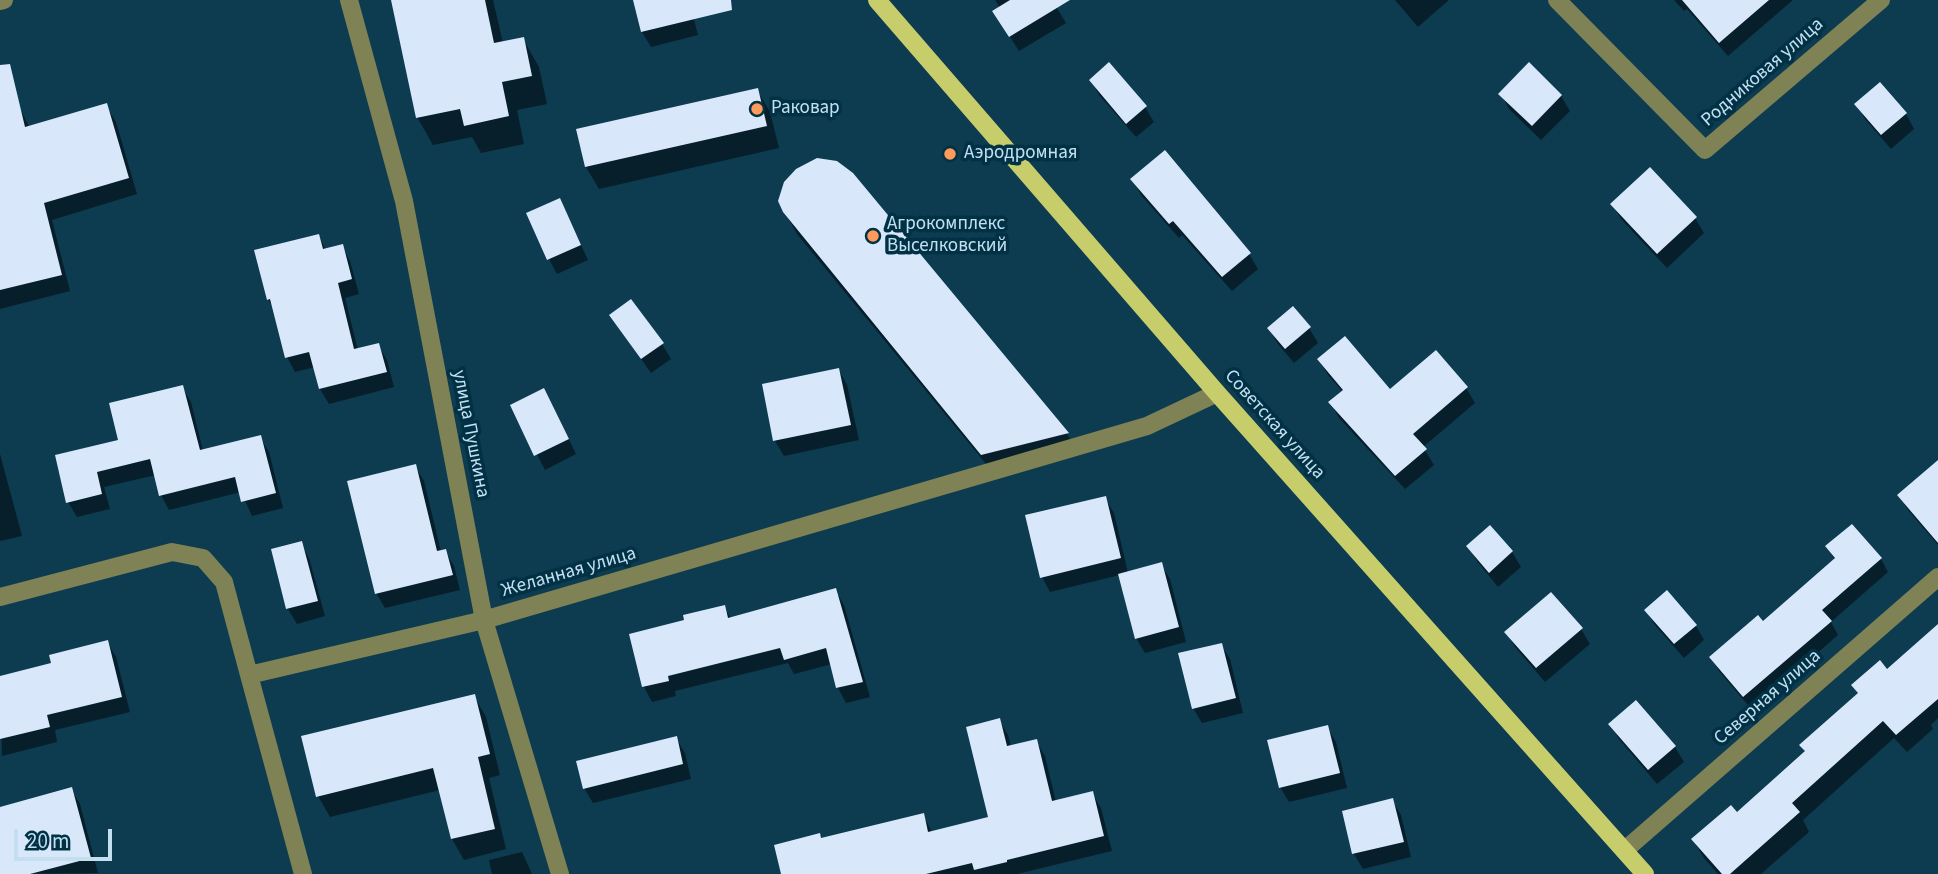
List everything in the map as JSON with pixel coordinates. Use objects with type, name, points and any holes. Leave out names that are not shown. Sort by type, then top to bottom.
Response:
[{"type":"main road","name":"Советская улица","points":[[877,0],[1217,393],[1645,874]]},
{"type":"street","name":"улица Пушкина","points":[[349,0],[404,201],[484,620],[560,874]]},
{"type":"street","name":"Родниковая улица","points":[[1557,0],[1705,150],[1881,0]]},
{"type":"street","name":"Желанная улица","points":[[249,675],[484,620],[1147,426],[1217,393]]},
{"type":"street","points":[[0,597],[172,552],[203,558],[224,583],[297,873]]},
{"type":"street","name":"Северная улица","points":[[1625,850],[1938,577]]},
{"type":"building","points":[[391,0],[485,0],[494,43],[524,37],[532,76],[502,82],[509,116],[464,126],[460,109],[416,118]]},
{"type":"building","points":[[633,0],[731,0],[732,10],[641,32]]},
{"type":"building","points":[[1010,0],[1070,0],[1009,37],[992,11]]},
{"type":"building","points":[[1682,0],[1769,0],[1719,43]]},
{"type":"building","points":[[1109,62],[1147,106],[1126,124],[1089,80]]},
{"type":"building","points":[[1529,62],[1562,95],[1532,126],[1498,94]]},
{"type":"building","points":[[10,64],[25,127],[107,103],[129,178],[44,203],[62,275],[0,290],[0,65]]},
{"type":"building","points":[[1880,82],[1907,113],[1881,135],[1854,104]]},
{"type":"building","points":[[758,88],[767,126],[585,167],[576,129]]},
{"type":"building","points":[[1165,150],[1251,253],[1222,277],[1173,221],[1169,224],[1130,179]]},
{"type":"building","points":[[817,158],[837,161],[853,173],[1069,433],[981,455],[783,212],[778,201],[784,182],[796,169]]},
{"type":"building","points":[[1650,167],[1697,217],[1657,254],[1610,204]]},
{"type":"building","points":[[560,198],[581,245],[547,260],[526,213]]},
{"type":"building","points":[[319,234],[323,249],[343,244],[352,279],[338,283],[354,349],[379,343],[387,372],[319,389],[309,352],[285,358],[254,250]]},
{"type":"building","points":[[631,299],[664,343],[641,359],[609,315]]},
{"type":"building","points":[[1293,306],[1311,327],[1285,349],[1267,328]]},
{"type":"building","points":[[1345,336],[1390,389],[1436,350],[1468,387],[1413,434],[1427,449],[1395,476],[1328,402],[1343,390],[1317,359]]},
{"type":"building","points":[[839,368],[851,425],[773,441],[762,384]]},
{"type":"building","points":[[183,385],[200,450],[261,435],[276,493],[241,502],[235,477],[159,496],[150,459],[97,472],[102,494],[66,503],[55,455],[118,440],[109,403]]},
{"type":"building","points":[[544,388],[569,439],[534,456],[510,405]]},
{"type":"building","points":[[1938,460],[1938,543],[1897,495]]},
{"type":"building","points":[[416,464],[437,551],[446,549],[453,575],[375,594],[347,481]]},
{"type":"building","points":[[1106,496],[1121,558],[1040,578],[1025,515]]},
{"type":"building","points":[[1852,524],[1882,558],[1822,610],[1832,621],[1743,697],[1709,657],[1758,615],[1763,621],[1835,558],[1825,546]]},
{"type":"building","points":[[1490,525],[1513,551],[1489,573],[1466,546]]},
{"type":"building","points":[[302,541],[318,601],[286,609],[271,549]]},
{"type":"building","points":[[1162,562],[1179,627],[1135,639],[1118,574]]},
{"type":"building","points":[[836,588],[863,682],[836,688],[826,648],[784,660],[780,648],[668,676],[669,681],[642,687],[629,634],[684,620],[683,615],[725,605],[728,618]]},
{"type":"building","points":[[1667,590],[1697,625],[1674,644],[1644,610]]},
{"type":"building","points":[[1551,592],[1583,628],[1536,668],[1504,632]]},
{"type":"building","points":[[1938,624],[1938,699],[1896,735],[1883,721],[1792,803],[1800,812],[1730,874],[1722,874],[1691,839],[1731,805],[1737,812],[1805,751],[1799,745],[1858,693],[1851,685],[1880,660],[1887,669]]},
{"type":"building","points":[[108,640],[122,697],[47,715],[50,727],[0,739],[0,676],[51,663],[49,655]]},
{"type":"building","points":[[1222,643],[1236,698],[1192,709],[1178,653]]},
{"type":"building","points":[[475,694],[490,754],[478,757],[495,829],[451,839],[433,768],[316,797],[301,736]]},
{"type":"building","points":[[1636,700],[1676,746],[1648,770],[1608,724]]},
{"type":"building","points":[[1000,718],[1007,746],[1037,739],[1052,801],[1093,791],[1104,836],[974,870],[972,863],[926,874],[781,874],[774,845],[820,833],[821,838],[924,813],[928,832],[988,817],[966,727]]},
{"type":"building","points":[[1328,725],[1340,773],[1279,788],[1267,740]]},
{"type":"building","points":[[677,736],[683,764],[583,789],[576,761]]},
{"type":"building","points":[[72,787],[91,858],[30,874],[0,874],[0,807]]},
{"type":"building","points":[[1393,798],[1404,842],[1352,854],[1342,811]]},
{"type":"place","name":"Раковар","points":[[757,109]]},
{"type":"place","name":"Аэродромная","points":[[950,154]]},
{"type":"place","name":"Агрокомплекс Выселковский","points":[[873,236]]}]
